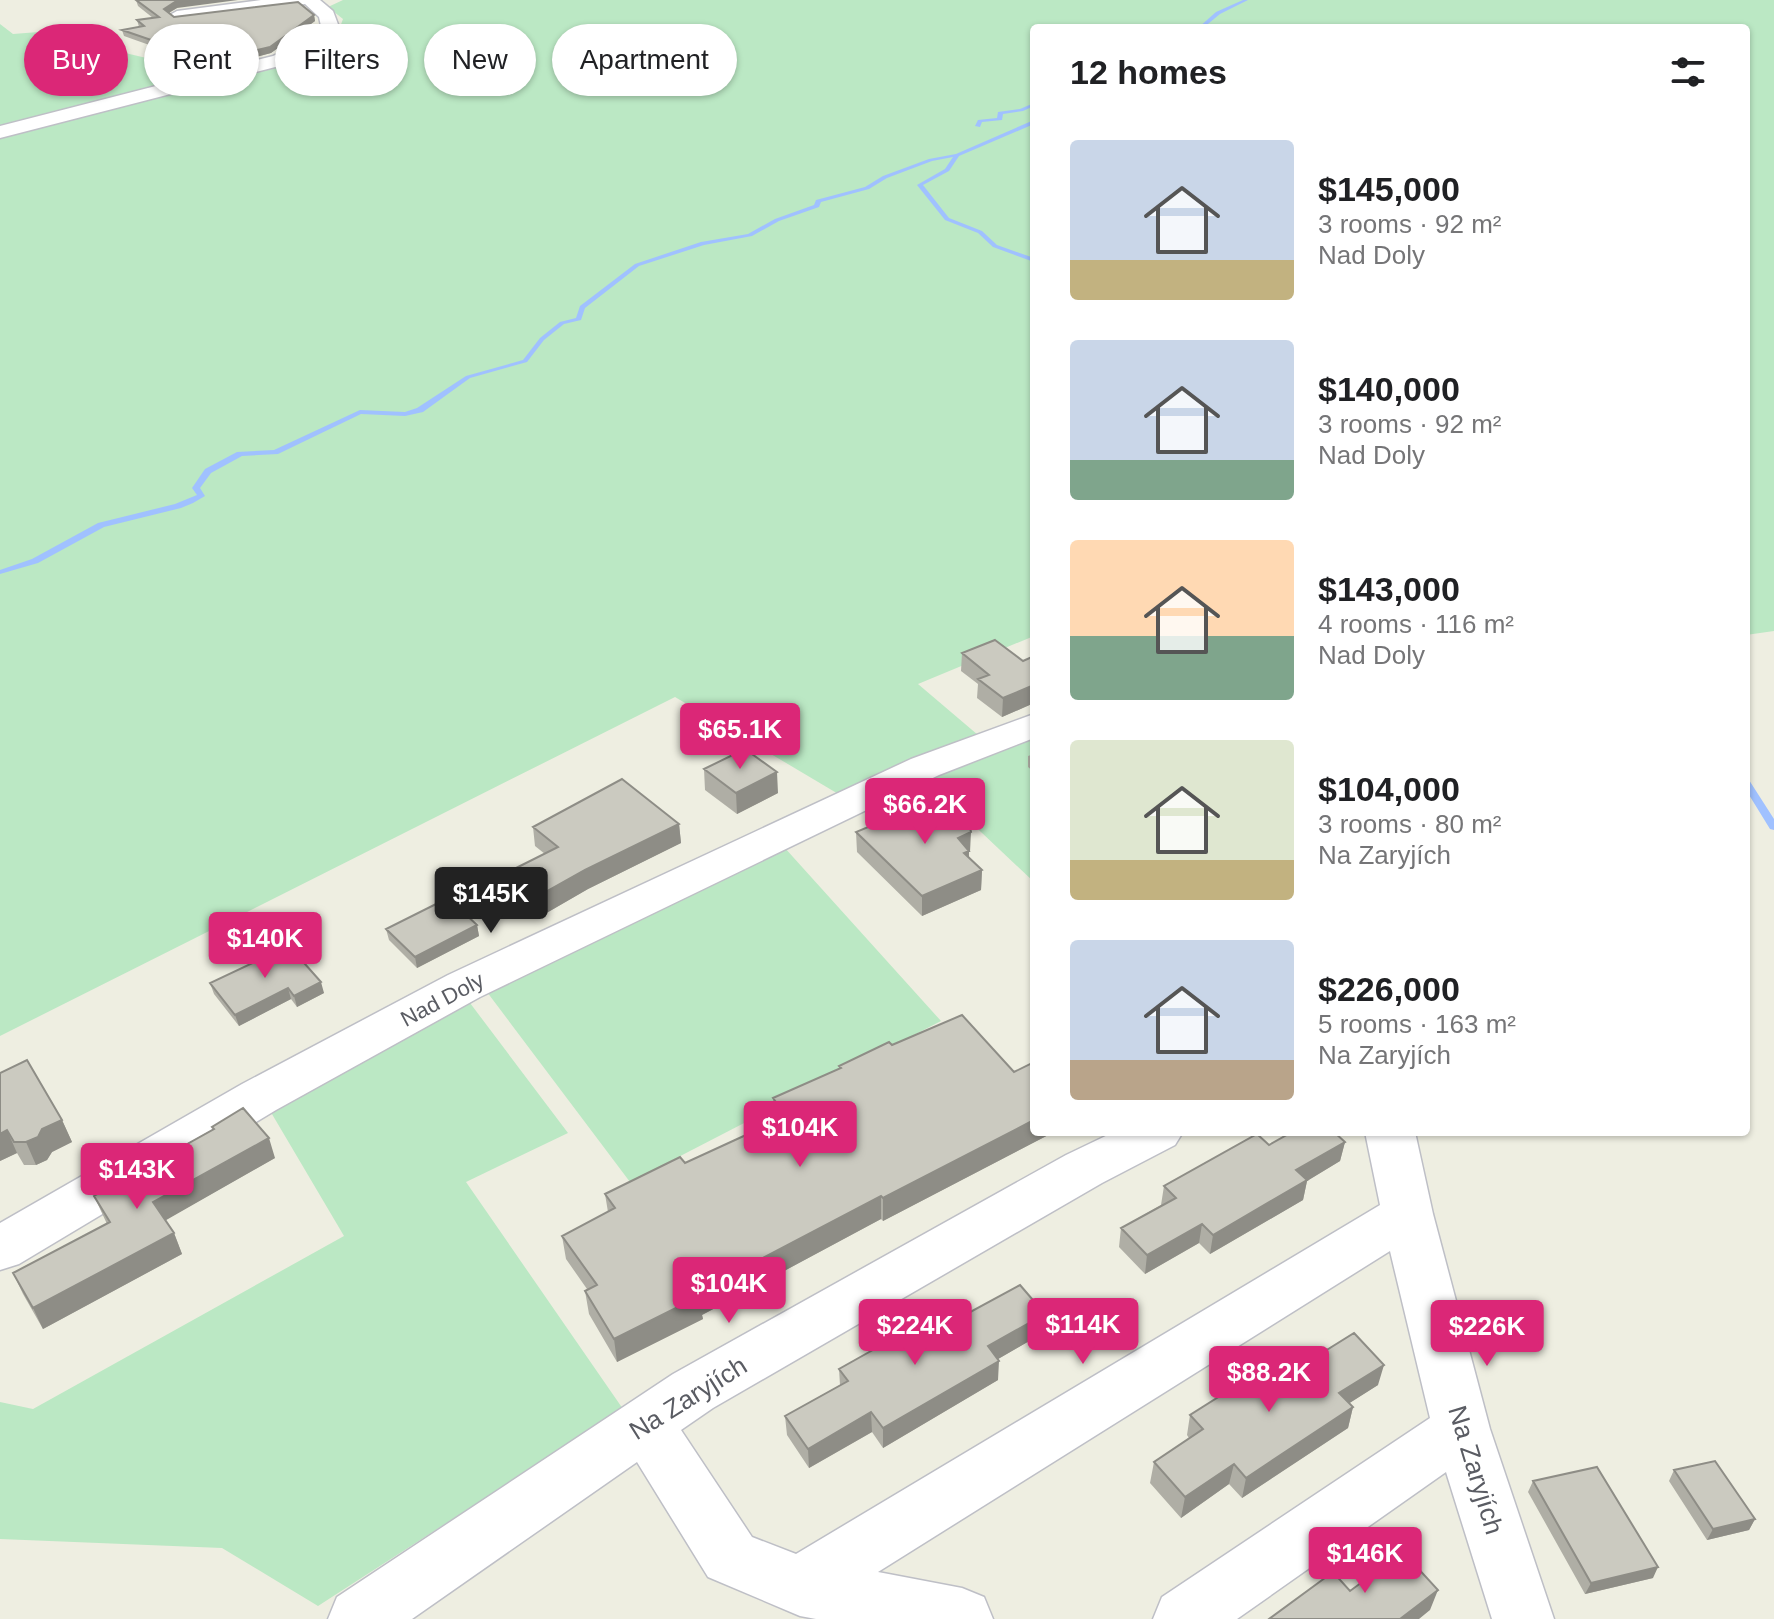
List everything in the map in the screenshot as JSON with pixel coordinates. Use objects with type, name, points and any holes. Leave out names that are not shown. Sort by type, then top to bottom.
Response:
[{"type":"street","points":[[177,16],[337,0]]},
{"type":"street","points":[[0,132],[280,60],[309,47],[330,27],[327,15],[309,2]]},
{"type":"street","name":"Nad Doly","points":[[0,1249],[259,1097],[464,986],[925,767],[1030,727]]},
{"type":"street","name":"Na Zaryjích","points":[[359,1619],[693,1391],[1084,1169],[1150,1136]]},
{"type":"street","name":"Na Zaryjích","points":[[1391,1136],[1407,1214],[1461,1429],[1523,1619]]},
{"type":"street","points":[[800,1586],[1407,1214]]},
{"type":"street","points":[[645,1424],[730,1557],[800,1586],[962,1619]]},
{"type":"street","points":[[1184,1619],[1461,1429]]},
{"type":"green space","points":[[343,0],[1774,0],[1774,631],[1750,634],[1750,24],[1030,24],[1030,638],[918,684],[978,735],[840,795],[675,697],[0,1036],[0,138],[165,96],[259,96],[259,72],[275,66],[275,96],[408,96],[408,24],[341,24],[343,19],[328,7]]},
{"type":"green space","points":[[0,24],[13,34],[24,33],[24,96],[117,96],[0,125]]},
{"type":"green space","points":[[128,54],[144,57],[144,89],[128,93]]},
{"type":"green space","points":[[1030,739],[1030,878],[926,780]]},
{"type":"green space","points":[[784,847],[941,1021],[630,1182],[487,992]]},
{"type":"green space","points":[[467,999],[568,1133],[466,1182],[623,1409],[318,1606],[222,1548],[0,1539],[0,1402],[33,1409],[344,1236],[269,1109]]},
{"type":"building","points":[[136,0],[189,0],[175,2],[164,9],[174,17],[298,2],[314,15],[302,24],[275,24],[275,43],[259,50],[259,24],[144,26],[137,20],[159,17]]},
{"type":"building","points":[[144,26],[144,38],[128,32],[128,29]]},
{"type":"building","points":[[995,640],[1023,661],[1030,658],[1030,687],[1003,698],[978,679],[989,675],[962,653]]},
{"type":"building","points":[[745,749],[777,772],[736,793],[704,769]]},
{"type":"building","points":[[622,779],[679,824],[540,895],[512,870],[558,847],[533,827]]},
{"type":"building","points":[[955,800],[965,808],[971,832],[958,838],[969,851],[964,853],[982,870],[922,896],[856,832],[914,808],[921,815]]},
{"type":"building","points":[[448,898],[477,925],[415,957],[386,929]]},
{"type":"building","points":[[289,946],[321,982],[294,996],[288,988],[235,1015],[210,983]]},
{"type":"building","points":[[962,1015],[1014,1072],[1030,1064],[1030,1122],[883,1198],[881,1196],[698,1292],[700,1296],[614,1339],[585,1291],[597,1285],[562,1236],[615,1208],[605,1194],[680,1157],[685,1163],[759,1129],[748,1114],[776,1102],[773,1098],[841,1068],[839,1066],[889,1042],[892,1045]]},
{"type":"building","points":[[27,1060],[62,1120],[42,1129],[38,1137],[26,1142],[14,1142],[7,1130],[0,1134],[0,1073]]},
{"type":"building","points":[[243,1108],[269,1138],[153,1202],[174,1233],[33,1308],[13,1273],[110,1222],[94,1196],[214,1129],[212,1127]]},
{"type":"building","points":[[1253,1136],[1259,1136],[1269,1145],[1285,1136],[1338,1136],[1345,1142],[1296,1170],[1307,1180],[1213,1235],[1202,1224],[1147,1255],[1121,1228],[1176,1198],[1164,1186]]},
{"type":"building","points":[[1020,1285],[1045,1314],[988,1346],[999,1361],[883,1428],[871,1412],[808,1449],[785,1416],[848,1381],[839,1369],[953,1305],[963,1316]]},
{"type":"building","points":[[1354,1333],[1384,1365],[1339,1393],[1353,1407],[1246,1478],[1234,1464],[1185,1497],[1154,1462],[1203,1429],[1190,1415],[1296,1348],[1309,1361]]},
{"type":"building","points":[[1715,1461],[1755,1519],[1713,1529],[1674,1470]]},
{"type":"building","points":[[1597,1467],[1658,1567],[1591,1583],[1533,1481]]},
{"type":"building","points":[[1403,1552],[1438,1590],[1400,1619],[1269,1619],[1333,1572],[1350,1591]]},
{"type":"waterway","points":[[1205,24],[1218,13],[1246,0]]},
{"type":"waterway","points":[[978,126],[980,121],[1000,119],[1000,113],[1030,106]]},
{"type":"waterway","points":[[957,155],[1030,124]]},
{"type":"waterway","points":[[0,572],[35,561],[101,525],[190,502],[201,496],[196,488],[208,471],[240,454],[275,452],[360,412],[405,414],[420,410],[468,377],[525,361],[542,339],[562,323],[579,319],[582,307],[637,265],[703,243],[750,235],[777,220],[817,206],[818,201],[867,188],[885,177],[931,160],[957,155]]},
{"type":"waterway","points":[[957,155],[947,170],[920,185],[947,219],[980,232],[995,246],[1030,259]]},
{"type":"waterway","points":[[1750,788],[1774,827]]}]
